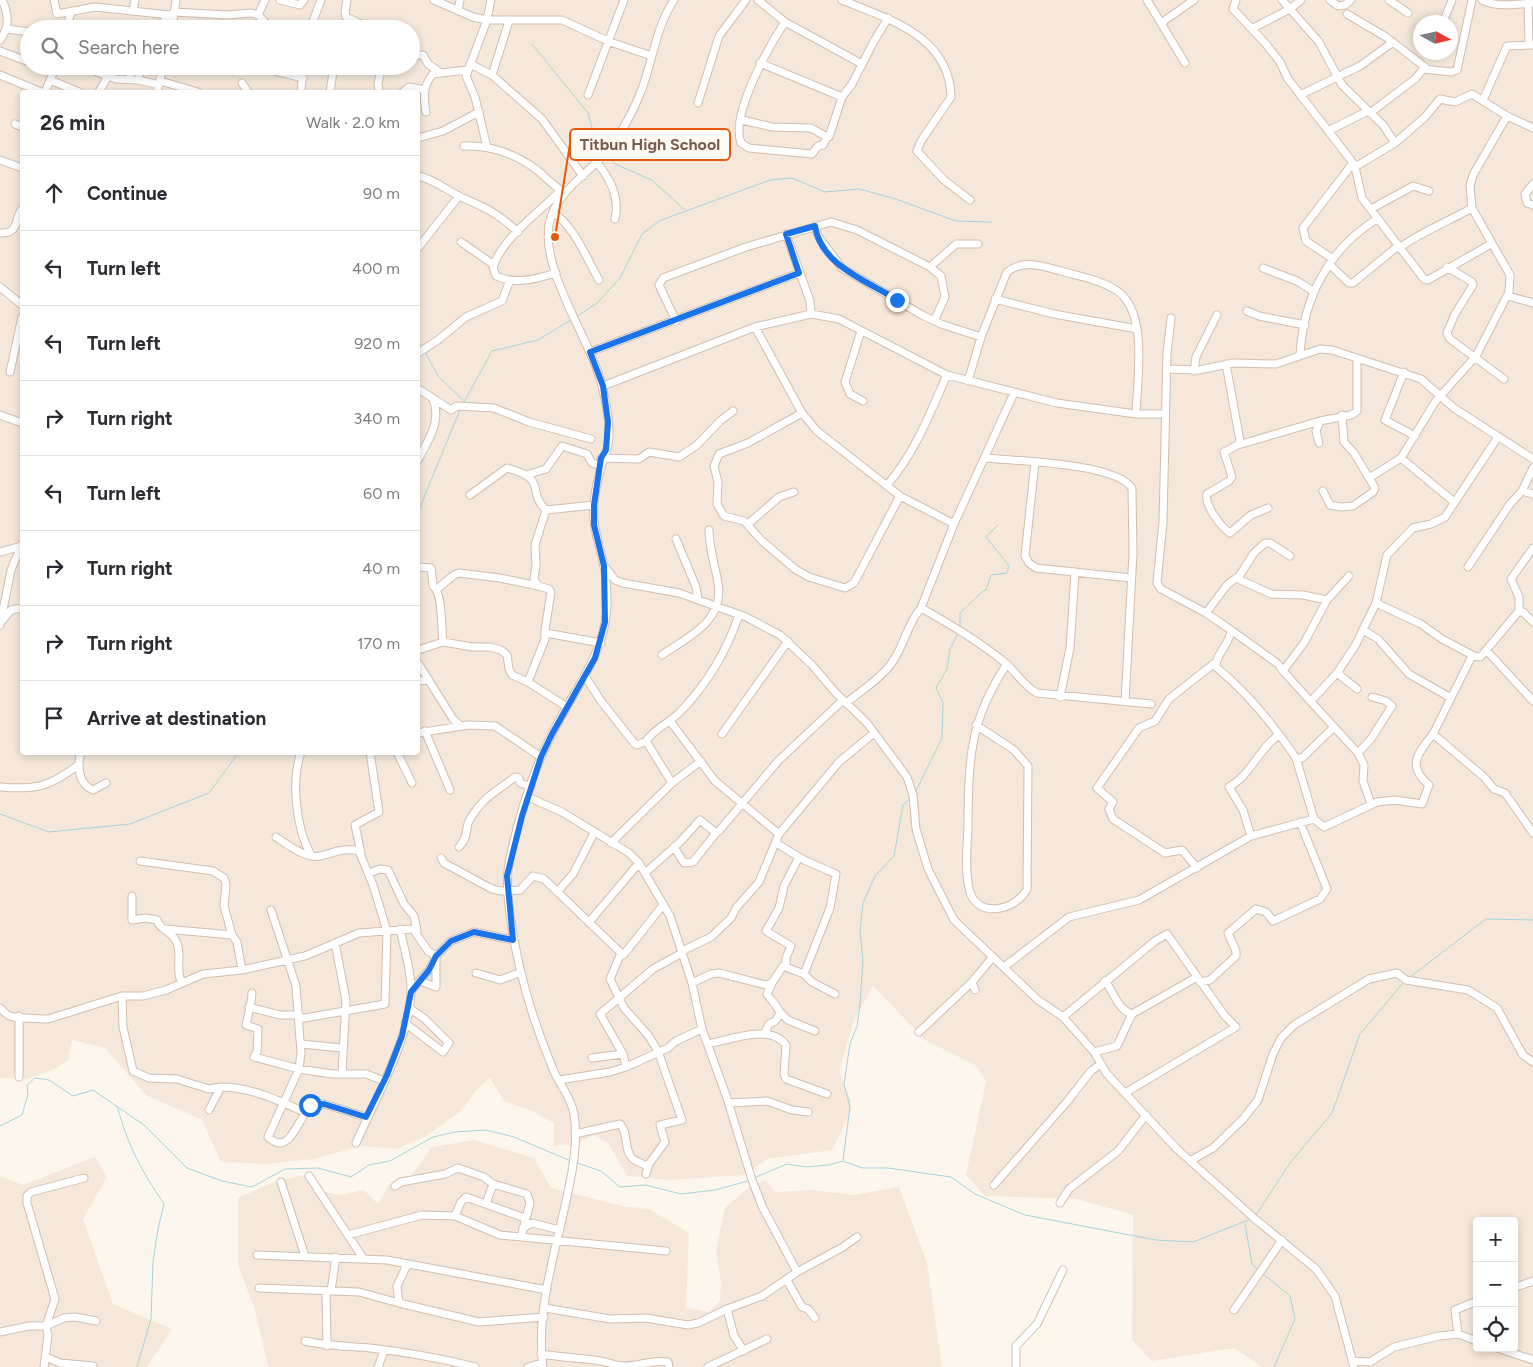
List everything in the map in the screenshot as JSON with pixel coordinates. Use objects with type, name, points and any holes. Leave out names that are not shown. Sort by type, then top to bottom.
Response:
[{"type":"street","points":[[0,40],[7,29],[6,9],[2,0]]},
{"type":"street","points":[[54,0],[56,14],[71,12],[96,4],[172,15],[251,13],[258,15],[263,20]]},
{"type":"street","points":[[134,11],[135,0]]},
{"type":"street","points":[[172,20],[176,0]]},
{"type":"street","points":[[258,15],[265,0]]},
{"type":"street","points":[[280,0],[300,5],[304,0]]},
{"type":"street","points":[[313,20],[321,0]]},
{"type":"street","points":[[347,0],[346,17],[352,20]]},
{"type":"street","points":[[434,0],[458,11],[487,20],[562,20],[610,42],[652,56]]},
{"type":"street","points":[[458,11],[460,0]]},
{"type":"street","points":[[487,147],[475,97],[466,81],[468,67],[487,20],[491,0]]},
{"type":"street","points":[[588,95],[610,42],[624,0]]},
{"type":"street","points":[[556,273],[527,281],[510,280],[496,276],[494,265],[532,215],[598,164],[613,145],[636,105],[661,23],[674,0]]},
{"type":"street","points":[[698,103],[719,36],[746,0]]},
{"type":"street","points":[[758,0],[785,22],[862,64]]},
{"type":"street","points":[[842,0],[888,18],[928,42],[946,72],[951,97],[921,141],[917,151],[944,180],[970,200]]},
{"type":"street","points":[[1147,0],[1185,63]]},
{"type":"street","points":[[1161,23],[1193,0]]},
{"type":"street","points":[[1236,0],[1233,9],[1253,28],[1275,54],[1288,79],[1354,165],[1362,198],[1424,279],[1428,280],[1447,267],[1480,252],[1491,244]]},
{"type":"street","points":[[1282,0],[1319,42],[1337,78],[1383,125],[1395,143]]},
{"type":"street","points":[[1253,28],[1290,9],[1302,0]]},
{"type":"street","points":[[1330,0],[1338,6],[1345,5],[1352,0]]},
{"type":"street","points":[[1389,0],[1408,12]]},
{"type":"street","points":[[1446,15],[1452,0]]},
{"type":"street","points":[[1328,131],[1386,103],[1424,69],[1451,72],[1457,70],[1472,0]]},
{"type":"street","points":[[1482,0],[1487,3],[1510,5],[1530,3],[1531,44],[1507,46],[1483,100]]},
{"type":"street","points":[[69,20],[71,12]]},
{"type":"street","points":[[1347,14],[1392,42],[1425,66],[1424,69]]},
{"type":"street","points":[[166,20],[172,15]]},
{"type":"street","points":[[785,22],[760,63],[746,100],[739,137],[741,144],[750,148],[812,154],[829,137],[842,97],[852,84],[888,18]]},
{"type":"street","points":[[492,75],[510,21]]},
{"type":"street","points":[[7,29],[20,31]]},
{"type":"street","points":[[1300,95],[1360,66],[1392,42]]},
{"type":"street","points":[[0,51],[20,59]]},
{"type":"street","points":[[420,55],[423,55],[428,64],[441,74]]},
{"type":"street","points":[[760,63],[842,97]]},
{"type":"street","points":[[426,112],[421,101],[430,76],[433,74],[441,74],[468,67],[492,75],[542,119],[583,176]]},
{"type":"street","points":[[0,75],[38,90]]},
{"type":"street","points":[[44,90],[52,75]]},
{"type":"street","points":[[130,79],[131,75]]},
{"type":"street","points":[[139,75],[139,80]]},
{"type":"street","points":[[291,75],[303,78],[301,90]]},
{"type":"street","points":[[330,90],[333,75]]},
{"type":"street","points":[[379,90],[380,75]]},
{"type":"street","points":[[100,90],[108,76],[139,80],[159,86],[185,90]]},
{"type":"street","points":[[50,80],[74,90]]},
{"type":"street","points":[[242,84],[246,90]]},
{"type":"street","points":[[405,90],[409,87],[425,90]]},
{"type":"street","points":[[1472,208],[1451,220],[1422,232],[1398,247],[1351,284],[1331,261],[1306,241],[1304,228],[1306,223],[1354,165],[1395,143],[1425,117],[1440,99],[1455,102],[1470,93],[1507,116],[1533,128]]},
{"type":"street","points":[[420,137],[443,131],[479,112]]},
{"type":"street","points":[[1369,478],[1401,458],[1441,396],[1476,356],[1508,296],[1510,275],[1472,208],[1470,186],[1473,176],[1507,116]]},
{"type":"street","points":[[742,120],[772,127],[811,128],[827,137]]},
{"type":"street","points":[[464,146],[487,147],[501,151],[536,169],[563,191]]},
{"type":"street","points":[[0,160],[20,167]]},
{"type":"street","points":[[598,164],[612,184],[617,209],[614,219]]},
{"type":"street","points":[[420,177],[436,182],[459,196],[493,210],[518,232]]},
{"type":"street","points":[[1533,184],[1525,194],[1527,203],[1533,205]]},
{"type":"street","points":[[1371,209],[1413,186],[1429,191]]},
{"type":"street","points":[[528,1367],[543,1365],[541,1354],[547,1290],[574,1162],[575,1134],[571,1103],[554,1072],[519,972],[507,891],[510,861],[541,757],[585,676],[600,643],[606,615],[604,566],[594,525],[594,505],[601,458],[606,450],[608,439],[603,386],[556,273],[548,238],[553,212],[563,191]]},
{"type":"street","points":[[420,245],[459,196]]},
{"type":"street","points":[[553,212],[560,217],[577,240],[599,280]]},
{"type":"street","points":[[0,232],[9,232],[13,229],[20,213]]},
{"type":"street","points":[[1300,355],[1313,291],[1331,261],[1352,236],[1377,219]]},
{"type":"street","points":[[676,321],[659,286],[663,278],[786,234],[836,222],[930,268],[942,276],[945,297],[935,319]]},
{"type":"street","points":[[815,226],[818,236],[842,268],[922,315],[935,319],[940,324],[981,337]]},
{"type":"street","points":[[786,234],[810,301],[811,314]]},
{"type":"street","points":[[461,242],[494,265]]},
{"type":"street","points":[[930,268],[956,244],[978,244]]},
{"type":"street","points":[[968,381],[981,337],[1006,272],[1013,267],[1027,263],[1050,268],[1115,289],[1131,308],[1136,318],[1136,414]]},
{"type":"street","points":[[1447,267],[1473,283],[1447,333],[1450,339],[1476,356],[1504,379]]},
{"type":"street","points":[[1263,268],[1296,281],[1313,291]]},
{"type":"street","points":[[590,352],[799,273]]},
{"type":"street","points":[[420,352],[466,317],[502,302],[510,280]]},
{"type":"street","points":[[1,290],[20,304]]},
{"type":"street","points":[[1508,296],[1533,302]]},
{"type":"street","points":[[995,299],[1054,314],[1136,329]]},
{"type":"street","points":[[1248,311],[1259,316],[1305,325]]},
{"type":"street","points":[[603,386],[755,327],[811,314],[830,316],[948,375],[968,381],[1057,403],[1136,414],[1165,414]]},
{"type":"street","points":[[1194,370],[1196,357],[1217,315]]},
{"type":"street","points":[[1171,318],[1167,353],[1163,522],[1157,584],[1161,589],[1206,613],[1278,664],[1283,672],[1312,700],[1358,753],[1364,765],[1363,782],[1371,804]]},
{"type":"street","points":[[10,372],[20,326]]},
{"type":"street","points":[[755,327],[802,413],[829,442],[900,496],[954,524]]},
{"type":"street","points":[[861,331],[845,382],[850,394],[862,401]]},
{"type":"street","points":[[1168,368],[1194,370],[1226,364],[1276,364],[1300,355],[1326,349],[1357,360],[1404,372],[1421,379],[1454,408],[1533,459]]},
{"type":"street","points":[[1268,508],[1247,517],[1230,533],[1218,520],[1206,500],[1207,494],[1230,480],[1232,474],[1224,452],[1238,445],[1342,415],[1351,415],[1357,411],[1357,360]]},
{"type":"street","points":[[1226,364],[1232,405],[1240,437],[1238,445]]},
{"type":"street","points":[[1404,372],[1385,420],[1415,436]]},
{"type":"street","points":[[887,485],[903,466],[916,444],[948,375]]},
{"type":"street","points":[[420,390],[451,410],[457,406],[494,408],[529,422],[591,439]]},
{"type":"street","points":[[674,847],[684,863],[689,864],[693,862],[778,761],[845,702],[891,665],[913,619],[921,608],[954,524],[1014,393]]},
{"type":"street","points":[[420,456],[435,423],[437,410],[433,399]]},
{"type":"street","points":[[601,458],[639,459],[649,452],[679,457],[697,445],[720,421],[733,412]]},
{"type":"street","points":[[802,413],[748,443],[719,454],[714,466],[718,482],[717,504],[719,511],[724,516],[740,519],[748,524],[762,541],[794,569],[809,577],[845,588],[854,583],[900,496]]},
{"type":"street","points":[[0,415],[20,422]]},
{"type":"street","points":[[1323,491],[1330,505],[1341,507],[1353,506],[1374,490],[1374,486],[1369,478],[1344,442],[1342,415]]},
{"type":"street","points":[[1318,443],[1316,431],[1320,421]]},
{"type":"street","points":[[1312,700],[1337,673],[1350,655],[1363,630],[1376,603],[1387,555],[1414,528],[1432,524],[1445,517],[1450,511],[1453,502],[1498,437]]},
{"type":"street","points":[[526,475],[549,467],[562,446],[587,454],[592,463],[601,466]]},
{"type":"street","points":[[985,458],[1102,470],[1127,481],[1132,488],[1132,578],[1125,702]]},
{"type":"street","points":[[1401,458],[1453,502]]},
{"type":"street","points":[[1036,462],[1025,556],[1029,564],[1036,568],[1132,578]]},
{"type":"street","points":[[1468,567],[1510,504],[1522,491],[1533,468]]},
{"type":"street","points":[[470,495],[504,469],[510,469],[533,480],[541,504],[546,510]]},
{"type":"street","points":[[533,480],[537,472]]},
{"type":"street","points":[[1522,491],[1533,494]]},
{"type":"street","points":[[748,524],[779,497],[794,492]]},
{"type":"street","points":[[546,510],[594,505]]},
{"type":"street","points":[[538,586],[534,579],[536,565],[535,545],[546,510]]},
{"type":"street","points":[[662,655],[706,624],[712,618],[717,607],[718,586],[709,541],[709,530]]},
{"type":"street","points":[[676,539],[696,587],[698,599]]},
{"type":"street","points":[[1206,613],[1227,585],[1233,579],[1238,578],[1254,553],[1265,542],[1270,543],[1290,556]]},
{"type":"street","points":[[0,552],[20,546]]},
{"type":"street","points":[[1519,612],[1520,597],[1511,579],[1533,548]]},
{"type":"street","points":[[0,625],[11,570],[20,550]]},
{"type":"street","points":[[604,566],[615,580],[623,584],[678,593],[698,599],[764,626],[788,641],[812,665],[874,733],[911,786],[916,829],[924,856],[949,913],[992,958],[1038,1000],[1062,1017],[1094,1052],[1107,1074],[1190,1161],[1254,1218],[1316,1269],[1329,1285],[1338,1306],[1353,1364],[1370,1362],[1394,1347],[1439,1336],[1458,1334],[1473,1340]]},
{"type":"street","points":[[420,567],[431,568],[433,586],[437,589],[441,607],[440,620],[444,642]]},
{"type":"street","points":[[1060,697],[1070,648],[1075,572]]},
{"type":"street","points":[[437,589],[459,573],[500,578],[550,589],[545,625],[546,633],[541,652],[528,682]]},
{"type":"street","points":[[1283,672],[1304,643],[1327,600],[1350,576]]},
{"type":"street","points":[[1238,578],[1271,594],[1303,595],[1327,600]]},
{"type":"street","points":[[606,587],[615,580]]},
{"type":"street","points":[[1376,603],[1421,624],[1442,639],[1474,656],[1480,656],[1487,651],[1515,614],[1523,612],[1533,622]]},
{"type":"street","points":[[0,625],[12,610],[20,608]]},
{"type":"street","points":[[921,608],[968,633],[1006,664],[1030,690],[1037,693],[1060,697],[1151,704]]},
{"type":"street","points":[[585,676],[611,714],[634,744],[637,745],[646,741],[670,721],[706,681],[726,646],[739,615]]},
{"type":"street","points":[[1197,868],[1182,850],[1165,853],[1113,819],[1109,809],[1113,802],[1097,788],[1139,728],[1155,722],[1169,699],[1216,662],[1228,640],[1231,630]]},
{"type":"street","points":[[1363,630],[1378,639],[1409,674],[1451,698]]},
{"type":"street","points":[[546,633],[600,643]]},
{"type":"street","points":[[722,734],[788,641]]},
{"type":"street","points":[[420,649],[444,642],[473,647],[485,646],[501,650],[508,655],[509,673],[528,682],[567,706]]},
{"type":"street","points":[[1487,651],[1533,701]]},
{"type":"street","points":[[1216,662],[1216,666],[1246,693],[1296,758],[1314,819],[1324,827],[1371,804],[1395,800],[1422,804],[1429,784],[1416,772],[1415,763],[1423,747],[1433,734],[1474,656]]},
{"type":"street","points":[[976,725],[1014,750],[1028,766],[1027,889],[1018,901],[1000,909],[992,909],[977,903],[969,889],[968,795],[970,754],[976,725],[989,690],[1006,664]]},
{"type":"street","points":[[420,666],[453,719],[461,726]]},
{"type":"street","points":[[1337,673],[1358,689]]},
{"type":"street","points":[[420,681],[429,680]]},
{"type":"street","points":[[1358,753],[1371,739],[1392,706],[1386,701],[1372,696]]},
{"type":"street","points":[[670,721],[715,781],[741,805],[779,834]]},
{"type":"street","points":[[450,790],[421,732],[461,726],[495,726],[541,757]]},
{"type":"street","points":[[1296,758],[1302,758],[1334,727]]},
{"type":"street","points":[[626,1067],[623,1054],[600,1014],[653,970],[682,952],[712,937],[731,918],[736,908],[759,882],[779,834],[843,757],[874,733]]},
{"type":"street","points":[[1433,734],[1494,789],[1505,793],[1533,833]]},
{"type":"street","points":[[1251,836],[1243,810],[1229,787],[1255,762],[1271,740],[1279,735]]},
{"type":"street","points":[[646,741],[672,783]]},
{"type":"street","points":[[80,755],[78,765],[79,774],[90,789],[99,789],[106,783]]},
{"type":"street","points":[[300,755],[296,771],[300,828],[303,843],[310,855]]},
{"type":"street","points":[[249,1008],[280,1016],[299,1017],[386,1004],[387,931],[361,853],[355,825],[379,812],[370,755]]},
{"type":"street","points":[[398,755],[412,783]]},
{"type":"street","points":[[611,843],[672,783],[701,761]]},
{"type":"street","points":[[0,787],[24,790],[40,787],[55,781],[78,765]]},
{"type":"street","points":[[459,847],[468,833],[469,821],[487,795],[515,777],[519,778],[520,783],[531,787]]},
{"type":"street","points":[[528,796],[562,812],[629,853],[645,873],[670,916],[692,983],[702,1029],[729,1103],[758,1196],[797,1272]]},
{"type":"street","points":[[1004,967],[1069,917],[1139,900],[1251,836],[1314,819]]},
{"type":"street","points":[[645,873],[700,820],[705,822],[716,833]]},
{"type":"street","points":[[1094,1052],[1117,1046],[1132,1014],[1198,979],[1210,980],[1236,956],[1236,951],[1228,933],[1256,909],[1266,912],[1273,921],[1320,899],[1327,890],[1300,822]]},
{"type":"street","points":[[558,891],[573,874],[594,833]]},
{"type":"street","points":[[276,837],[289,846],[310,855],[319,856],[344,850],[355,850],[361,853]]},
{"type":"street","points":[[776,843],[799,857],[834,872],[836,881],[830,908],[804,974]]},
{"type":"street","points":[[786,966],[786,958],[791,946],[766,931],[766,927],[779,908],[784,886],[799,857]]},
{"type":"street","points":[[442,858],[444,863],[492,889],[520,890],[533,876],[537,876],[558,891],[623,955],[663,905]]},
{"type":"street","points":[[140,861],[214,871],[224,878],[226,884],[224,906],[232,935],[237,942],[242,970]]},
{"type":"street","points":[[590,921],[639,864]]},
{"type":"street","points":[[369,873],[380,869],[388,870],[404,904],[414,916],[416,931],[428,951],[436,956]]},
{"type":"street","points":[[132,896],[132,920],[146,918],[157,920],[161,929],[174,936],[178,945],[178,974],[182,984]]},
{"type":"street","points":[[271,910],[296,986],[301,1044],[299,1069],[268,1137],[278,1143],[283,1143],[296,1130],[304,1112],[310,1105],[319,1102],[366,1117]]},
{"type":"street","points":[[0,1007],[10,1016],[36,1020],[48,1018],[122,996],[153,994],[211,973],[242,970],[287,961],[323,949],[359,933],[413,928],[416,931]]},
{"type":"street","points":[[164,929],[232,935]]},
{"type":"street","points":[[400,929],[414,985]]},
{"type":"street","points":[[356,1143],[366,1117],[384,1081],[405,1023],[414,985],[436,956],[451,941],[474,932],[513,940]]},
{"type":"street","points":[[1062,1017],[1155,940],[1167,934],[1225,1016],[1236,1027],[1125,1093]]},
{"type":"street","points":[[336,943],[345,993],[342,1073]]},
{"type":"street","points":[[323,949],[339,958]]},
{"type":"street","points":[[575,1134],[620,1124],[625,1129],[630,1154],[633,1159],[647,1170],[665,1142],[660,1125],[682,1120],[658,1051],[651,1038],[634,1021],[619,1000],[610,979],[621,953]]},
{"type":"street","points":[[414,985],[436,987],[436,956]]},
{"type":"street","points":[[919,1032],[972,982],[992,958]]},
{"type":"street","points":[[815,1031],[788,1020],[779,1010],[767,994],[772,983],[782,966],[786,966],[804,974],[812,982],[835,994]]},
{"type":"street","points":[[476,973],[500,980],[519,972]]},
{"type":"street","points":[[692,983],[711,974],[719,973],[766,985],[772,983]]},
{"type":"street","points":[[1190,1161],[1213,1148],[1243,1119],[1258,1100],[1273,1054],[1281,1038],[1294,1025],[1369,979],[1397,973],[1406,980],[1468,990],[1497,1008],[1523,1055],[1533,1062]]},
{"type":"street","points":[[1105,981],[1115,999],[1132,1014]]},
{"type":"street","points":[[972,982],[975,990]]},
{"type":"street","points":[[252,993],[252,998],[248,1004],[246,1024],[258,1029],[257,1052],[254,1057],[299,1069],[366,1074],[384,1081]]},
{"type":"street","points":[[122,996],[123,1027],[133,1071],[149,1078],[177,1079],[209,1089],[221,1087],[252,1092],[285,1103],[304,1112]]},
{"type":"street","points":[[405,1023],[443,1052],[449,1042],[425,1019],[409,1008]]},
{"type":"street","points":[[768,1034],[766,1030],[768,1024],[775,1021],[780,1014],[779,1010]]},
{"type":"street","points":[[19,1016],[19,1077]]},
{"type":"street","points":[[559,1080],[610,1072],[626,1067],[702,1029]]},
{"type":"street","points":[[708,1044],[746,1034],[768,1034],[786,1044],[784,1074],[786,1079],[827,1094]]},
{"type":"street","points":[[301,1044],[342,1048]]},
{"type":"street","points":[[592,1058],[623,1054]]},
{"type":"street","points":[[994,1185],[1066,1103],[1091,1071],[1101,1064]]},
{"type":"street","points":[[209,1110],[221,1087]]},
{"type":"street","points":[[729,1103],[766,1101],[792,1110],[808,1112]]},
{"type":"street","points":[[1060,1203],[1069,1189],[1118,1151],[1146,1115]]},
{"type":"street","points":[[395,1186],[404,1182],[445,1174],[458,1168],[484,1177],[493,1184],[527,1194],[530,1203],[521,1237]]},
{"type":"street","points":[[309,1176],[363,1258]]},
{"type":"street","points":[[44,1367],[48,1335],[46,1326],[55,1299],[27,1204],[27,1196],[31,1192],[84,1178]]},
{"type":"street","points":[[280,1182],[305,1256]]},
{"type":"street","points":[[486,1204],[493,1184]]},
{"type":"street","points":[[455,1216],[463,1198],[466,1197],[525,1218]]},
{"type":"street","points":[[348,1235],[422,1215],[455,1216],[500,1235],[666,1251]]},
{"type":"street","points":[[523,1228],[532,1223],[560,1230]]},
{"type":"street","points":[[545,1308],[610,1319],[646,1318],[688,1325],[698,1323],[727,1309],[762,1296],[797,1272],[843,1247],[857,1237]]},
{"type":"street","points":[[1234,1310],[1282,1240]]},
{"type":"street","points":[[257,1255],[386,1260],[547,1290]]},
{"type":"street","points":[[327,1346],[328,1291],[336,1257]]},
{"type":"street","points":[[399,1303],[397,1286],[407,1265]]},
{"type":"street","points":[[1016,1367],[1014,1355],[1016,1346],[1037,1324],[1062,1270]]},
{"type":"street","points":[[787,1280],[802,1307],[808,1309],[815,1318]]},
{"type":"street","points":[[1518,1287],[1533,1281]]},
{"type":"street","points":[[259,1288],[359,1292],[480,1322],[544,1317]]},
{"type":"street","points":[[1458,1334],[1455,1310],[1473,1302]]},
{"type":"street","points":[[727,1309],[734,1336],[744,1351]]},
{"type":"street","points":[[0,1332],[29,1326],[46,1326],[64,1318],[75,1317],[96,1321]]},
{"type":"street","points":[[708,1367],[767,1339]]},
{"type":"street","points":[[305,1341],[327,1346],[424,1355],[475,1367]]},
{"type":"street","points":[[378,1367],[384,1351]]},
{"type":"street","points":[[1509,1352],[1533,1360]]},
{"type":"street","points":[[541,1354],[577,1360],[595,1360],[622,1366],[640,1366],[662,1361],[668,1362],[669,1367]]},
{"type":"street","points":[[46,1357],[60,1363],[93,1366]]},
{"type":"shaded area","points":[[0,0],[1533,0],[1533,1367],[1262,1367],[1234,1348],[1152,1361],[1132,1340],[1133,1215],[1077,1199],[985,1196],[966,1175],[986,1081],[975,1065],[925,1040],[873,986],[853,1023],[839,1072],[851,1101],[847,1120],[832,1150],[767,1159],[745,1175],[667,1180],[627,1176],[608,1143],[594,1135],[571,1146],[562,1144],[554,1147],[554,1123],[532,1111],[504,1101],[490,1078],[478,1088],[461,1111],[426,1136],[397,1149],[361,1146],[314,1159],[267,1164],[221,1162],[202,1120],[146,1095],[105,1048],[72,1040],[68,1060],[57,1068],[27,1079],[0,1078]]},
{"type":"shaded area","points":[[474,1140],[534,1158],[551,1188],[622,1206],[649,1209],[689,1233],[686,1308],[709,1312],[720,1301],[721,1281],[716,1251],[725,1208],[747,1189],[765,1180],[775,1192],[813,1190],[853,1195],[899,1187],[927,1263],[942,1367],[268,1367],[255,1310],[238,1265],[238,1198],[276,1181],[310,1174],[325,1192],[339,1195],[364,1190],[378,1204],[389,1185],[405,1184],[432,1147]]},
{"type":"shaded area","points":[[95,1157],[107,1177],[83,1219],[113,1304],[172,1329],[147,1367],[0,1367],[0,1176],[23,1185]]},
{"type":"waterway","points":[[532,44],[588,113],[597,146],[603,152]]},
{"type":"waterway","points":[[607,156],[615,164],[652,180],[685,210]]},
{"type":"waterway","points":[[576,317],[597,303],[620,278],[642,234],[659,221],[770,180],[792,178],[825,192],[859,189],[896,199],[956,221],[991,222]]},
{"type":"waterway","points":[[463,404],[492,351],[538,340],[571,320]]},
{"type":"waterway","points":[[425,352],[438,376],[464,401]]},
{"type":"waterway","points":[[420,507],[460,410]]},
{"type":"waterway","points":[[960,627],[960,613],[986,590],[991,575],[1007,573],[1009,566],[986,537],[998,525]]},
{"type":"waterway","points":[[915,793],[942,738],[943,703],[936,688],[947,669],[950,649],[958,633]]},
{"type":"waterway","points":[[0,814],[49,832],[130,824],[209,793],[237,755]]},
{"type":"waterway","points":[[843,1160],[850,1107],[844,1084],[850,1044],[857,1026],[860,1004],[863,961],[860,931],[863,903],[875,876],[894,856],[903,805],[911,798]]},
{"type":"waterway","points":[[1410,977],[1486,919],[1533,920]]},
{"type":"waterway","points":[[1256,1215],[1290,1163],[1332,1113],[1360,1034],[1403,983]]},
{"type":"waterway","points":[[0,1126],[22,1115],[28,1094],[27,1085],[35,1078],[49,1080],[73,1096],[93,1090],[144,1125],[187,1168],[222,1181],[252,1187],[285,1169],[318,1168],[351,1177],[369,1165],[390,1161],[433,1137],[455,1132],[486,1130],[514,1137],[571,1161]]},
{"type":"waterway","points":[[117,1106],[136,1157],[164,1204],[153,1261],[151,1319],[137,1367]]},
{"type":"waterway","points":[[754,1178],[787,1164],[806,1167],[829,1165],[843,1161],[862,1168],[888,1168],[951,1177],[975,1194],[1025,1215],[1156,1240],[1193,1242],[1251,1219]]},
{"type":"waterway","points":[[577,1163],[601,1171],[620,1187],[646,1185],[681,1194],[715,1190],[748,1181]]},
{"type":"waterway","points":[[1245,1224],[1252,1264],[1257,1269]]},
{"type":"waterway","points":[[1262,1273],[1290,1296],[1295,1319],[1274,1367]]},
{"type":"place","name":"Titbun High School","points":[[555,237]]},
{"type":"route","points":[[310,1105],[319,1102],[366,1117],[387,1075],[402,1036],[411,992],[429,970],[436,956],[451,941],[474,932],[513,940],[507,876],[522,816],[541,757],[561,716],[595,658],[601,641],[607,608],[604,566],[594,525],[594,505],[601,458],[606,450],[608,439],[608,422],[603,386],[590,352],[799,273],[786,234],[815,226],[816,233],[832,258],[842,268],[897,300]]}]
